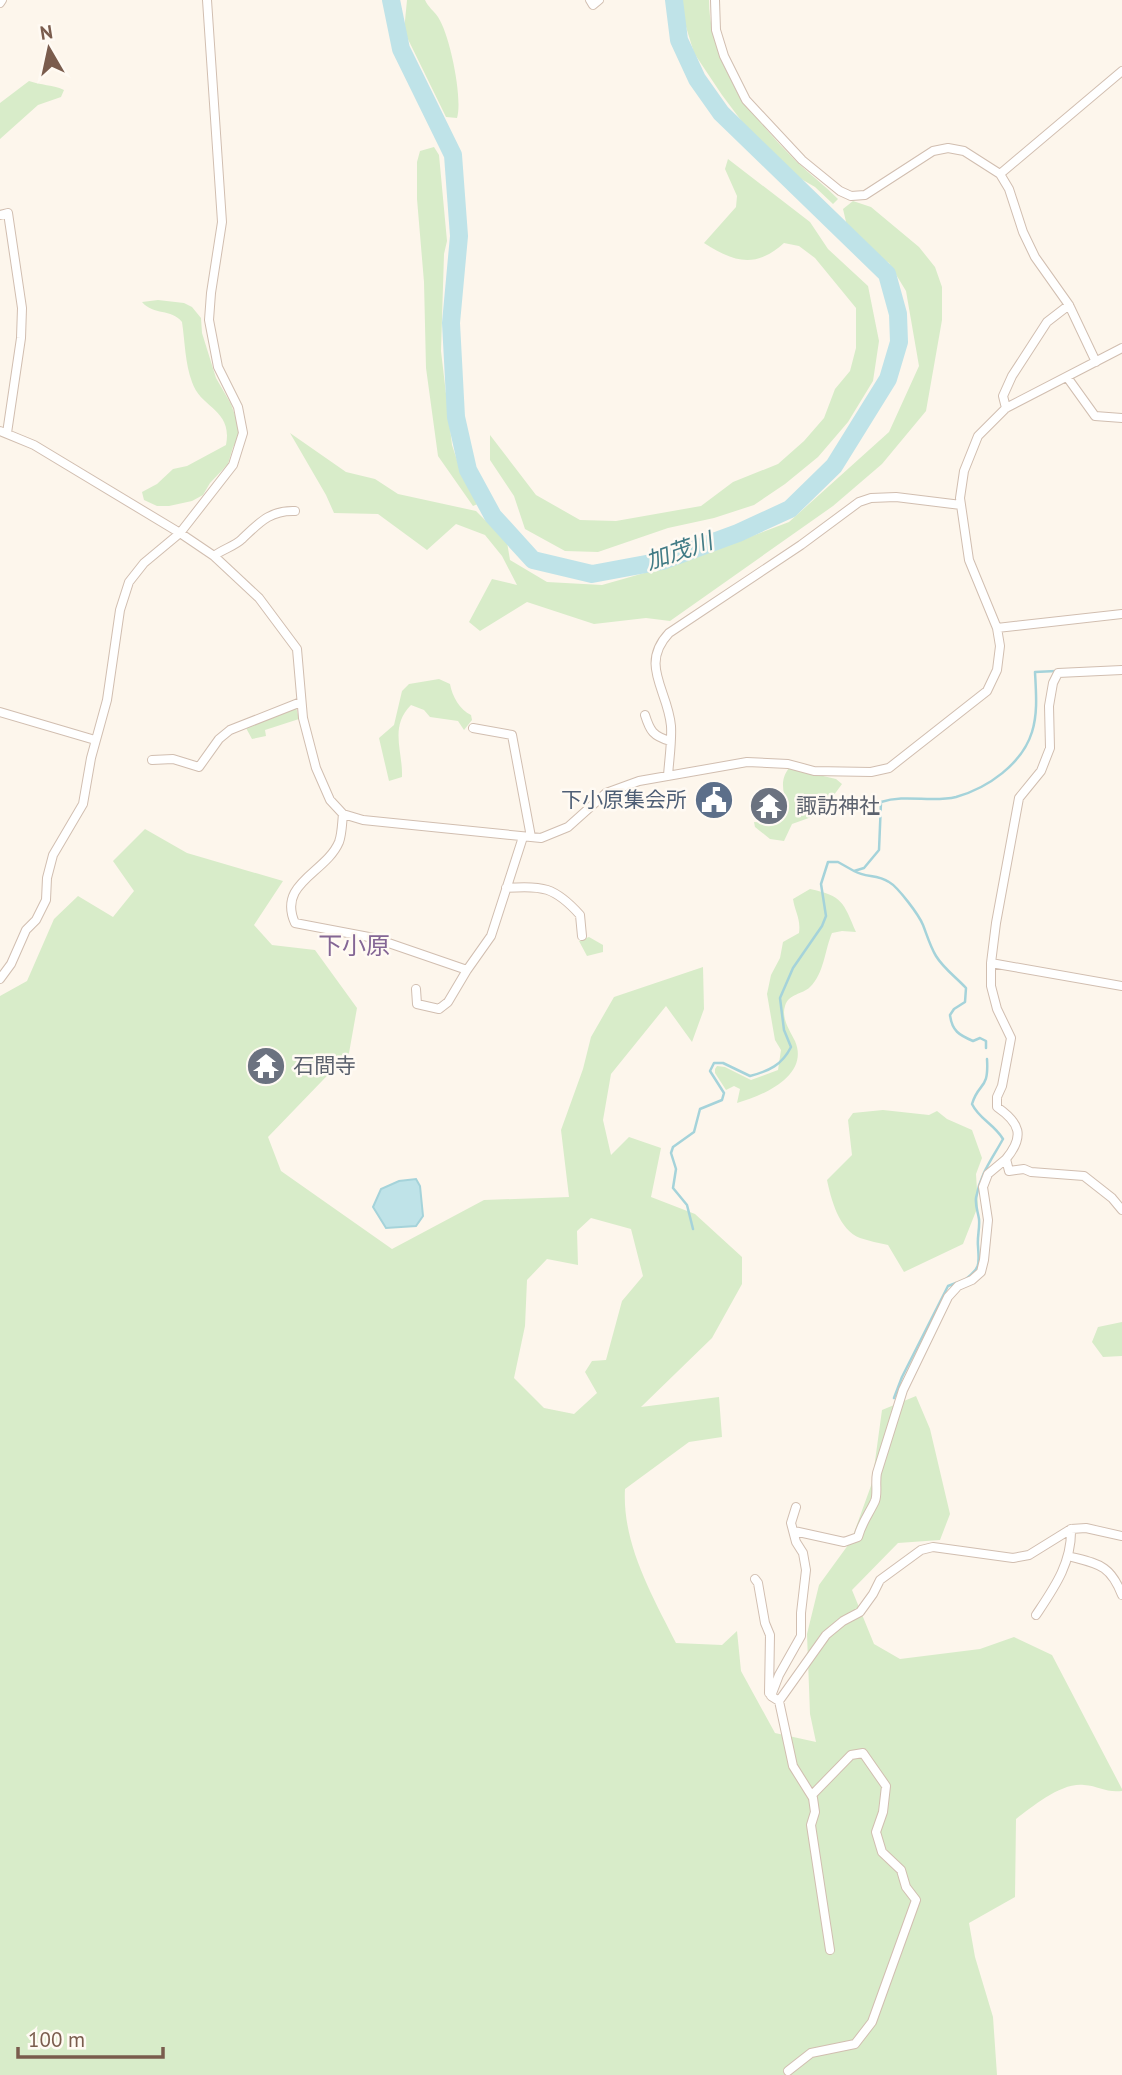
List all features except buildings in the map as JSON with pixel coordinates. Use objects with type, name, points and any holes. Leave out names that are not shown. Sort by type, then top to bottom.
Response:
[{"type":"street","points":[[0,979],[11,964],[26,930],[36,920],[46,900],[47,878],[53,855],[83,804],[95,740],[107,700],[120,610],[128,582],[144,563],[180,533],[233,466],[243,433],[238,407],[218,367],[209,320],[222,222],[207,0]]},
{"type":"street","points":[[590,0],[593,5],[599,0]]},
{"type":"street","points":[[715,0],[716,30],[724,56],[746,100],[802,160],[840,191],[851,196],[865,195],[933,151],[948,148],[964,151],[1000,174],[1009,189],[1023,232],[1035,257],[1069,305],[1096,362]]},
{"type":"street","points":[[1000,174],[1122,71]]},
{"type":"street","points":[[0,215],[8,213],[22,308],[21,338],[4,432],[43,450],[180,533],[214,556],[259,598],[297,649],[301,702],[316,768],[330,800],[344,814],[363,820],[541,838],[568,827],[606,793],[668,776],[747,762],[789,764],[814,771],[871,772],[889,768],[987,691],[997,670],[1000,646],[997,628],[969,560],[960,498],[964,471],[978,436],[1006,408],[1122,348]]},
{"type":"street","points":[[1006,408],[1003,396],[1012,376],[1047,322],[1069,305]]},
{"type":"street","points":[[1068,377],[1095,416],[1122,418]]},
{"type":"street","points":[[668,776],[671,726],[663,691],[654,669],[658,645],[669,633],[801,545],[859,502],[871,498],[896,497],[961,505]]},
{"type":"street","points":[[214,556],[224,548],[241,541],[268,515],[295,511]]},
{"type":"street","points":[[997,628],[1122,614]]},
{"type":"street","points":[[794,1531],[844,1542],[858,1537],[863,1521],[876,1499],[877,1473],[903,1390],[948,1297],[958,1286],[972,1280],[981,1272],[988,1220],[984,1186],[988,1174],[1014,1149],[1017,1128],[1013,1118],[997,1107],[1011,1038],[997,1009],[991,986],[991,963],[1019,798],[1041,771],[1050,748],[1049,705],[1053,683],[1058,673],[1122,670]]},
{"type":"street","points":[[152,760],[173,758],[200,767],[219,739],[230,730],[301,702]]},
{"type":"street","points":[[0,712],[95,740]]},
{"type":"street","points":[[645,715],[650,732],[670,741]]},
{"type":"street","points":[[416,989],[417,1004],[439,1009],[448,1002],[491,936],[506,888],[527,837],[512,735],[473,729]]},
{"type":"street","points":[[344,814],[339,841],[330,856],[295,890],[290,912],[295,923],[374,938],[467,970]]},
{"type":"street","points":[[506,888],[534,886],[554,891],[579,915],[582,936]]},
{"type":"street","points":[[991,963],[1122,986]]},
{"type":"street","points":[[1006,1159],[1009,1171],[1024,1169],[1031,1172],[1084,1176],[1112,1198],[1122,1210]]},
{"type":"street","points":[[771,1696],[779,1675],[801,1636],[806,1570],[803,1553],[796,1542],[791,1523],[796,1507]]},
{"type":"street","points":[[779,1701],[826,1635],[860,1612],[880,1580],[921,1550],[933,1547],[1013,1558],[1029,1555],[1071,1529],[1086,1528],[1122,1536]]},
{"type":"street","points":[[1036,1615],[1059,1582],[1071,1547],[1071,1529]]},
{"type":"street","points":[[1068,1556],[1104,1566],[1115,1577],[1122,1595]]},
{"type":"street","points":[[755,1579],[769,1634],[768,1692],[779,1701],[793,1766],[812,1795],[815,1812],[811,1825],[830,1950]]},
{"type":"street","points":[[788,2071],[811,2053],[855,2045],[872,2022],[916,1900],[906,1886],[901,1870],[882,1852],[876,1832],[883,1812],[886,1786],[863,1753],[851,1755],[812,1795]]},
{"type":"green space","points":[[407,0],[425,0],[443,26],[457,82],[457,118],[446,117],[404,31]]},
{"type":"green space","points":[[681,0],[709,0],[717,46],[737,89],[781,146],[838,199],[833,204],[815,187],[789,172],[755,139],[722,95],[694,53],[683,17]]},
{"type":"green space","points":[[29,81],[64,90],[61,97],[38,105],[0,139],[0,103]]},
{"type":"green space","points":[[434,147],[439,155],[447,241],[444,254],[441,351],[452,445],[480,503],[473,506],[438,456],[426,368],[417,162],[420,151]]},
{"type":"green space","points":[[728,159],[810,222],[828,249],[868,286],[879,341],[873,381],[848,422],[818,457],[754,505],[714,518],[668,528],[598,552],[565,551],[525,529],[514,496],[490,460],[490,435],[536,495],[580,520],[616,521],[701,506],[733,482],[778,464],[804,441],[824,418],[835,389],[850,371],[856,348],[856,308],[815,258],[799,246],[784,243],[763,257],[744,260],[725,255],[704,243],[736,207],[737,196],[725,169]]},
{"type":"green space","points":[[853,201],[871,207],[919,247],[935,267],[942,287],[942,320],[926,411],[882,464],[833,506],[670,621],[646,618],[594,624],[527,602],[480,631],[469,622],[492,579],[517,585],[502,556],[485,535],[456,524],[427,550],[378,514],[334,513],[290,433],[346,472],[375,479],[398,494],[476,511],[507,542],[510,560],[547,582],[602,585],[690,560],[789,522],[889,432],[919,366],[906,291],[889,263],[863,246],[847,226],[843,209]]},
{"type":"green space","points":[[158,300],[184,303],[192,307],[201,318],[202,333],[216,378],[231,404],[239,427],[238,439],[228,464],[203,495],[192,501],[169,506],[157,506],[144,500],[142,492],[157,484],[173,469],[187,466],[226,445],[227,433],[221,416],[196,391],[192,382],[182,322],[173,315],[152,309],[142,302]]},
{"type":"green space","points":[[439,679],[450,684],[457,702],[471,715],[472,720],[464,730],[458,721],[430,717],[424,710],[411,705],[400,722],[402,777],[389,781],[379,738],[394,725],[402,691],[409,684]]},
{"type":"green space","points":[[296,707],[299,719],[265,730],[266,736],[252,739],[246,728]]},
{"type":"green space","points":[[789,768],[836,779],[842,784],[820,814],[792,824],[784,841],[770,839],[755,827],[754,822],[771,823],[783,814],[786,805],[783,782]]},
{"type":"green space","points":[[145,829],[187,853],[283,881],[254,925],[272,945],[315,950],[357,1008],[349,1053],[268,1137],[281,1171],[392,1249],[484,1200],[569,1197],[561,1130],[583,1069],[591,1037],[614,997],[703,967],[704,1009],[692,1042],[666,1006],[611,1074],[603,1120],[611,1155],[629,1137],[661,1148],[651,1197],[695,1214],[742,1257],[742,1284],[712,1338],[641,1407],[719,1397],[722,1437],[689,1442],[625,1489],[625,1509],[633,1549],[676,1643],[722,1645],[737,1631],[741,1671],[775,1733],[816,1742],[810,1714],[807,1634],[819,1585],[851,1541],[872,1483],[882,1410],[916,1396],[930,1429],[950,1514],[940,1540],[898,1543],[852,1590],[874,1644],[900,1659],[980,1649],[1014,1637],[1052,1655],[1122,1789],[1111,1791],[1084,1785],[1066,1787],[1048,1796],[1016,1819],[1015,1897],[969,1923],[975,1957],[993,2017],[997,2075],[0,2075],[0,996],[27,981],[54,919],[78,896],[113,917],[134,891],[113,861]],"holes":[[[591,1218],[631,1229],[643,1276],[622,1301],[606,1360],[592,1361],[585,1372],[597,1393],[574,1414],[544,1408],[514,1378],[525,1326],[527,1280],[547,1259],[578,1265],[577,1231]]]},
{"type":"green space","points":[[810,889],[836,898],[844,907],[856,932],[832,933],[815,982],[787,1002],[785,1020],[798,1053],[790,1074],[770,1090],[737,1103],[740,1089],[734,1086],[726,1090],[715,1069],[717,1066],[725,1067],[751,1080],[778,1070],[781,1050],[775,1040],[767,994],[783,942],[799,933],[799,920],[793,899]]},
{"type":"green space","points":[[589,937],[603,945],[603,952],[587,956],[579,941]]},
{"type":"green space","points":[[883,1110],[929,1115],[937,1111],[947,1119],[972,1130],[982,1158],[976,1174],[978,1206],[963,1244],[904,1272],[888,1245],[860,1238],[841,1221],[827,1180],[852,1155],[848,1120],[853,1113]]},
{"type":"green space","points":[[1122,1322],[1122,1356],[1103,1357],[1092,1342],[1098,1327]]},
{"type":"water","points":[[416,1179],[420,1186],[423,1216],[416,1226],[386,1228],[373,1207],[381,1189],[399,1181]]},
{"type":"waterway","name":"加茂川","points":[[391,0],[401,49],[453,155],[459,236],[451,323],[456,417],[468,470],[493,516],[533,560],[592,574],[662,561],[738,533],[790,509],[834,466],[888,379],[899,342],[898,314],[887,274],[721,113],[697,79],[679,40],[674,0]]},
{"type":"waterway","points":[[693,1229],[687,1205],[673,1188],[676,1169],[671,1153],[673,1147],[694,1132],[700,1109],[722,1100],[724,1093],[710,1071],[714,1063],[723,1063],[750,1076],[774,1066],[791,1047],[784,1030],[780,998],[793,968],[826,916],[821,884],[828,862],[838,862],[854,871],[864,868],[879,850],[881,802],[956,797],[980,788],[1002,773],[1020,754],[1032,732],[1036,710],[1035,672],[1056,671]]},
{"type":"waterway","points":[[854,871],[889,882],[908,902],[921,920],[936,956],[966,988],[965,1002],[950,1015],[952,1025],[968,1039],[973,1041],[980,1038],[986,1041],[986,1048]]},
{"type":"waterway","points":[[966,1279],[977,1268],[979,1261],[976,1201],[980,1181],[1003,1139],[972,1104],[985,1081],[987,1059]]},
{"type":"waterway","points":[[894,1398],[948,1286],[956,1283]]},
{"type":"place","name":"下小原集会所","points":[[714,800]]},
{"type":"place","name":"諏訪神社","points":[[769,806]]},
{"type":"place","name":"石間寺","points":[[266,1066]]},
{"type":"district","name":"下小原","points":[[354,946]]}]
